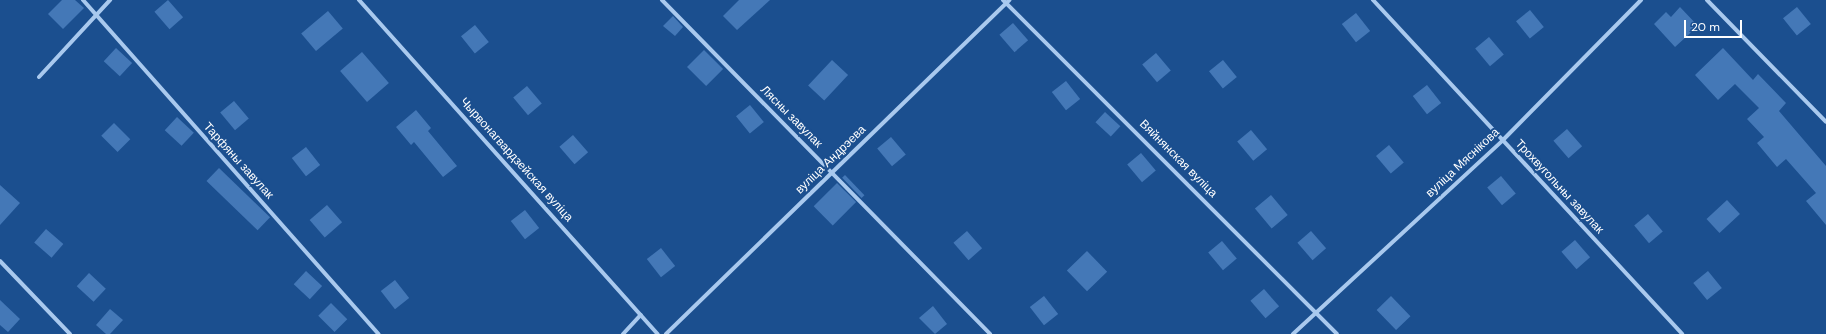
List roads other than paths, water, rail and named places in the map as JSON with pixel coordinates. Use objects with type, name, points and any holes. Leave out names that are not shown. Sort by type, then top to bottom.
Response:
[{"type":"street","name":"Тарфяны завулак","points":[[83,0],[95,16],[379,334]]},
{"type":"street","points":[[39,77],[110,0]]},
{"type":"street","name":"Чырвонагвардзейская вуліца","points":[[359,0],[658,334]]},
{"type":"street","name":"Лясны завулак","points":[[662,0],[990,334]]},
{"type":"street","name":"Трохвугольны завулак","points":[[1373,0],[1682,334]]},
{"type":"street","name":"вуліца Мяснікова","points":[[1293,334],[1315,312],[1502,141],[1641,0]]},
{"type":"street","points":[[1707,0],[1826,122]]},
{"type":"street","name":"вуліца Андрэева","points":[[666,334],[1006,1]]},
{"type":"street","name":"Вяйнянская вуліца","points":[[1006,1],[1337,334]]},
{"type":"street","points":[[0,262],[70,334]]},
{"type":"street","points":[[623,334],[641,315]]}]
